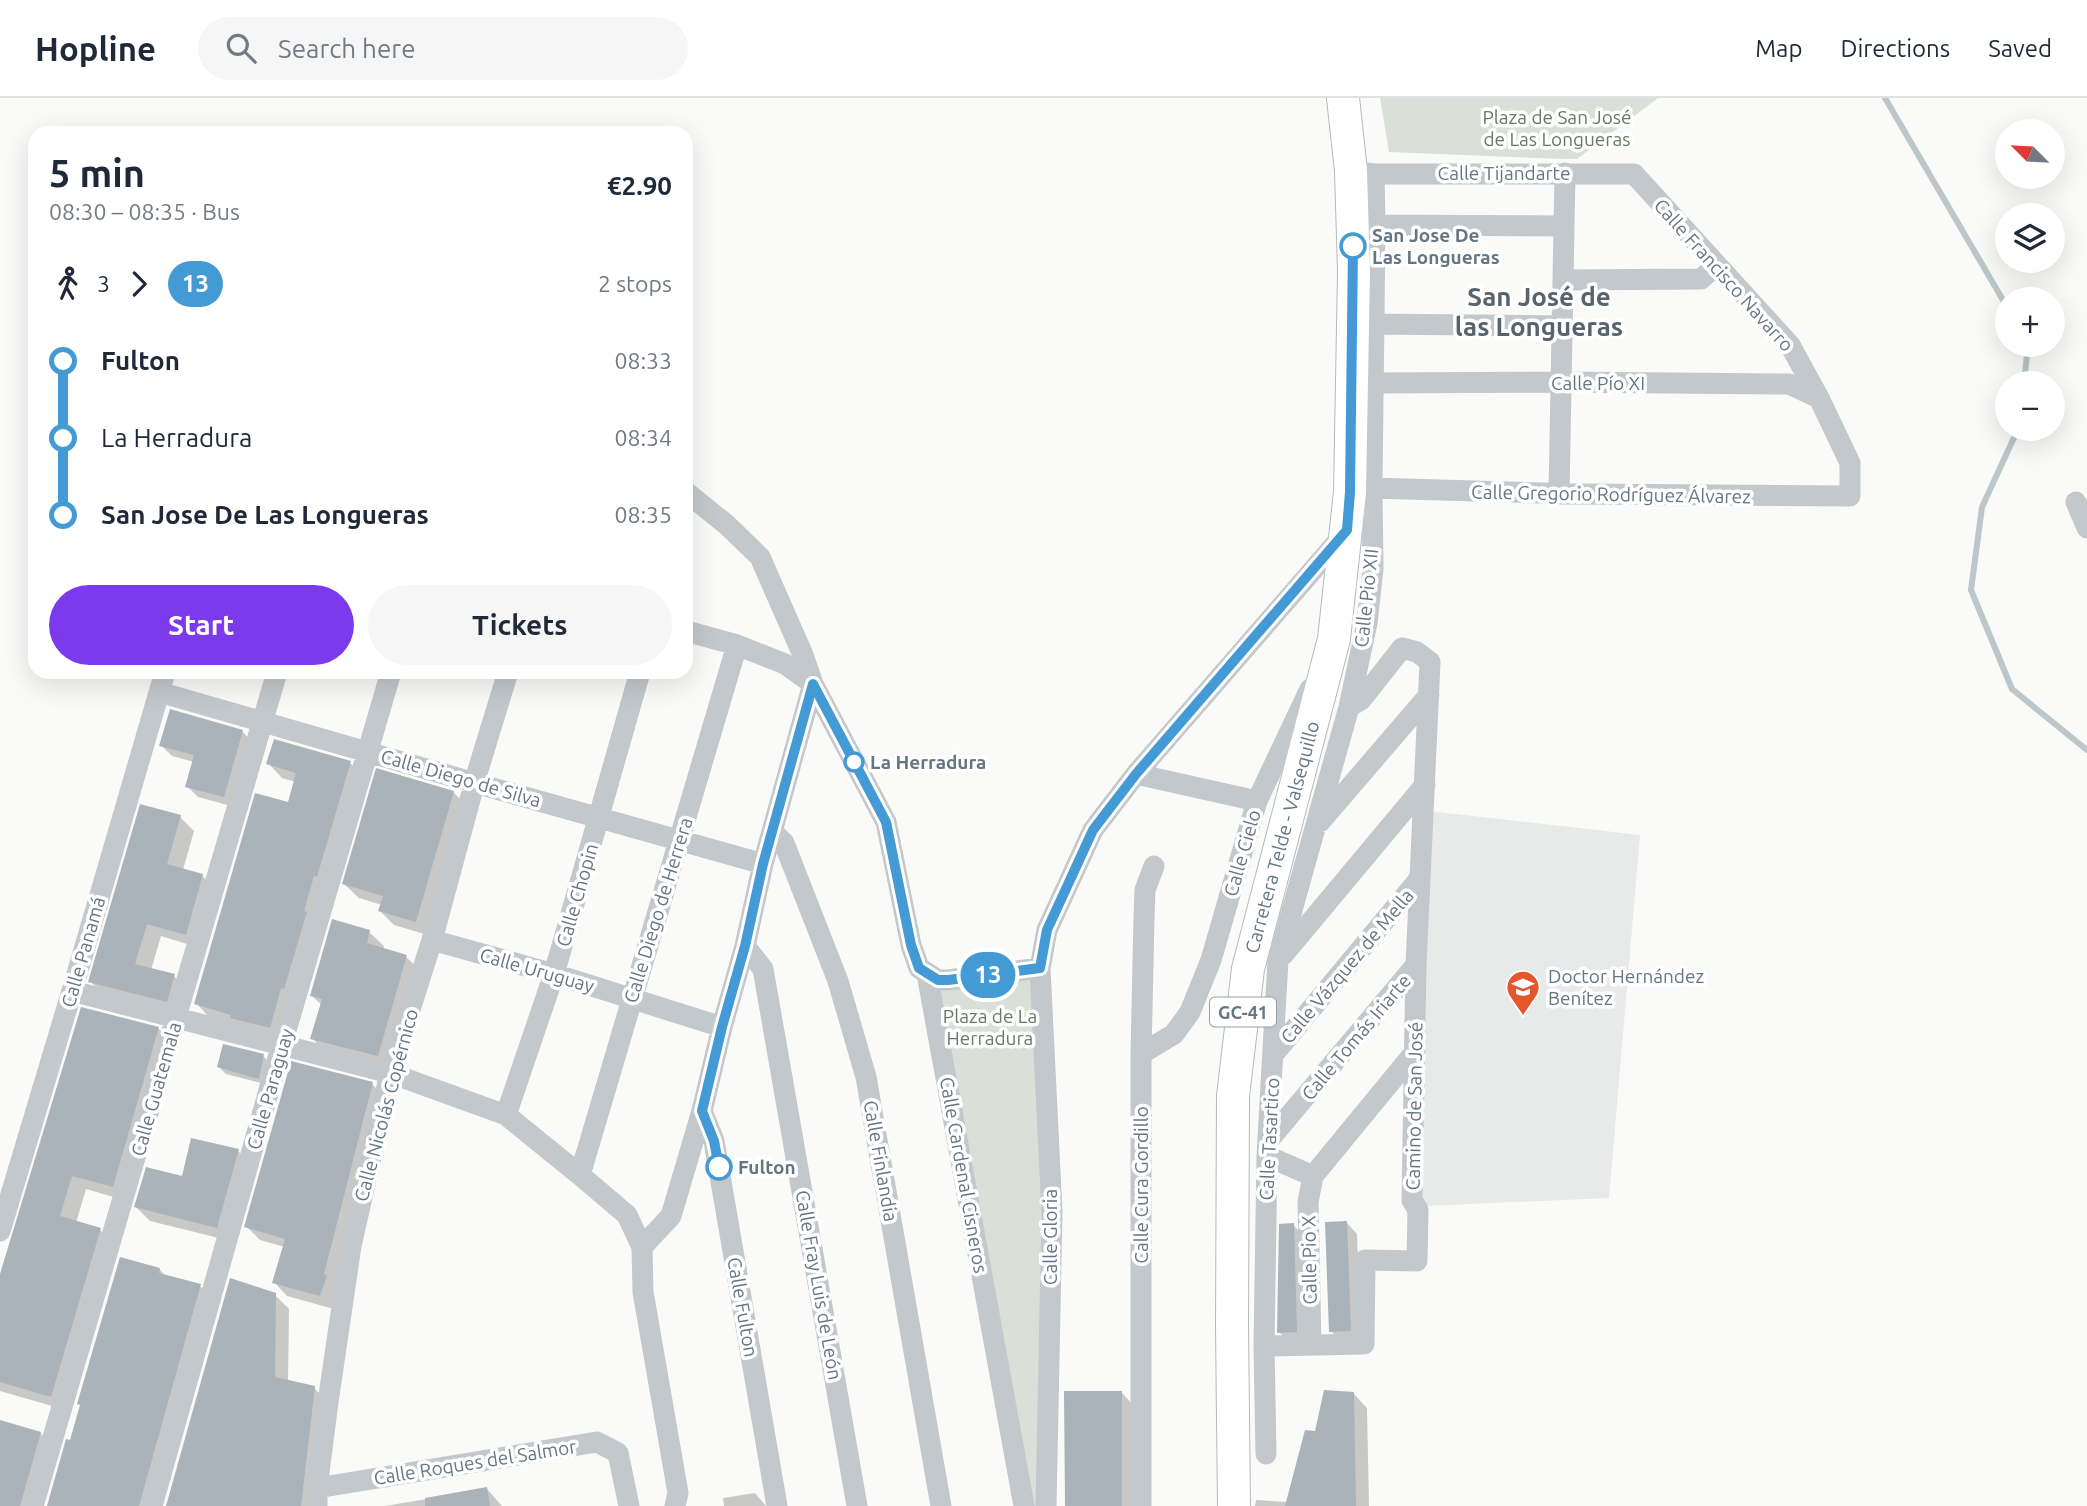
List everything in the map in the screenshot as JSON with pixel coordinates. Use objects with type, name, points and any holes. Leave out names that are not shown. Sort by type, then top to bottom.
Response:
[{"type":"main road","name":"Carretera Telde - Valsequillo","points":[[1329,98],[1362,172]]},
{"type":"main road","name":"Carretera Telde - Valsequillo","points":[[1234,1506],[1233,1096],[1243,1007],[1248,969],[1334,639],[1347,530],[1361,490],[1354,271],[1362,172],[1343,98]]},
{"type":"street","name":"Calle Tijandarte","points":[[1362,172],[1634,174]]},
{"type":"street","name":"Calle Pio XII","points":[[1314,828],[1349,707],[1367,623],[1373,569],[1361,490],[1373,383],[1375,225],[1362,172]]},
{"type":"street","points":[[1559,494],[1565,173]]},
{"type":"street","name":"Calle Francisco Navarro","points":[[1634,174],[1790,345],[1850,463],[1850,496]]},
{"type":"street","points":[[1375,225],[1564,226]]},
{"type":"street","points":[[1563,280],[1701,279],[1717,265]]},
{"type":"street","points":[[1373,324],[1562,326]]},
{"type":"street","name":"Calle Pío XI","points":[[1373,383],[1789,384],[1819,398]]},
{"type":"street","name":"Calle Gregorio Rodríguez Álvarez","points":[[1361,490],[1850,496]]},
{"type":"street","name":"Calle Cardenal Cisneros","points":[[693,498],[760,557],[813,684],[886,822],[911,945],[919,968],[927,974],[1024,1506]]},
{"type":"street","points":[[2076,502],[2087,528]]},
{"type":"street","name":"Calle Gloria","points":[[1046,1506],[1052,1212],[1040,968],[1047,930],[1093,830],[1136,774],[1347,530]]},
{"type":"street","points":[[642,1247],[671,1216],[702,1111],[745,946],[763,864],[813,684],[785,664],[737,645],[693,633]]},
{"type":"street","name":"Calle Cielo","points":[[1141,1054],[1174,1034],[1190,1012],[1211,960],[1257,801],[1334,639]]},
{"type":"street","name":"Calle Diego de Herrera","points":[[580,1175],[737,645]]},
{"type":"street","name":"Calle Pio XII","points":[[1349,707],[1361,700],[1402,648]]},
{"type":"street","name":"Camino de San José","points":[[1264,1346],[1364,1344],[1365,1260],[1417,1261],[1418,1210],[1412,1200],[1416,965],[1430,662],[1417,652],[1402,648]]},
{"type":"street","name":"Calle Guatemala","points":[[33,1506],[275,679]]},
{"type":"street","name":"Calle Paraguay","points":[[152,1506],[282,1044],[389,679]]},
{"type":"street","name":"Calle Nicolás Copérnico","points":[[317,1497],[351,1246],[390,1073],[432,940],[506,679]]},
{"type":"street","name":"Calle Chopin","points":[[506,1115],[554,974],[638,679]]},
{"type":"street","name":"Calle Diego de Silva","points":[[162,682],[263,721],[763,864]]},
{"type":"street","name":"Calle Panamá","points":[[0,1231],[162,682]]},
{"type":"street","points":[[1314,828],[1429,695]]},
{"type":"street","points":[[1136,774],[1257,801]]},
{"type":"street","points":[[1278,960],[1425,785]]},
{"type":"street","name":"Calle Tasartico","points":[[1266,1454],[1264,1346],[1268,1148],[1278,960],[1314,828]]},
{"type":"street","name":"Calle Finlandia","points":[[772,831],[784,843],[838,981],[866,1077],[941,1506]]},
{"type":"street","name":"Calle Cura Gordillo","points":[[1140,1506],[1141,1054],[1145,890],[1154,866]]},
{"type":"street","name":"Calle Vázquez de Mella","points":[[1273,1055],[1420,878]]},
{"type":"street","name":"Calle Uruguay","points":[[432,940],[554,974],[722,1027]]},
{"type":"street","name":"Calle Fray Luis de León","points":[[745,946],[763,969],[858,1506]]},
{"type":"street","name":"Calle Tomás Iriarte","points":[[1268,1148],[1416,965]]},
{"type":"street","points":[[927,974],[938,980],[948,980],[1040,968]]},
{"type":"street","points":[[72,991],[390,1073],[506,1115],[627,1215],[642,1247],[643,1292],[678,1493],[676,1506]]},
{"type":"street","points":[[1268,1148],[1313,1176],[1415,1052]]},
{"type":"street","name":"Calle Fulton","points":[[702,1111],[714,1141],[777,1506]]},
{"type":"street","name":"Calle Pio X","points":[[1311,1345],[1308,1202],[1313,1176]]},
{"type":"street","name":"Calle Roques del Salmor","points":[[317,1497],[597,1442],[618,1453],[629,1506]]},
{"type":"shaded area","name":"Doctor Hernández Benítez","points":[[1429,811],[1640,835],[1609,1198],[1424,1206],[1414,1201]]},
{"type":"green space","name":"Plaza de San José de Las Longueras","points":[[1380,98],[1658,98],[1577,159],[1564,159],[1389,152]]},
{"type":"green space","name":"Plaza de La Herradura","points":[[1034,974],[1047,1210],[1042,1506],[1028,1506],[936,985]]},
{"type":"building","points":[[170,709],[243,730],[224,797],[185,787],[194,755],[159,746]]},
{"type":"building","points":[[274,739],[351,761],[270,1028],[230,1018],[231,1015],[194,1004],[255,793],[288,802],[296,773],[266,764]]},
{"type":"building","points":[[376,768],[454,791],[416,922],[378,911],[383,896],[342,884]]},
{"type":"building","points":[[140,804],[181,815],[167,864],[203,874],[186,935],[147,924],[135,964],[175,974],[167,1002],[88,982]]},
{"type":"building","points":[[332,919],[370,930],[367,943],[407,955],[378,1056],[310,1039],[322,999],[310,996]]},
{"type":"building","points":[[81,1007],[159,1027],[113,1187],[72,1176],[60,1216],[101,1228],[51,1397],[0,1382],[0,1274]]},
{"type":"building","points":[[223,1044],[264,1054],[259,1079],[217,1067]]},
{"type":"building","points":[[291,1061],[373,1082],[320,1296],[272,1283],[285,1239],[244,1227]]},
{"type":"building","points":[[191,1138],[239,1149],[217,1228],[134,1207],[146,1167],[182,1176]]},
{"type":"building","points":[[1347,1221],[1351,1331],[1329,1332],[1325,1222]]},
{"type":"building","points":[[1294,1223],[1297,1332],[1277,1333],[1279,1224]]},
{"type":"building","points":[[120,1257],[160,1268],[159,1273],[201,1284],[139,1506],[47,1506],[66,1439],[70,1440],[80,1405],[77,1404]]},
{"type":"building","points":[[230,1278],[276,1293],[275,1377],[315,1386],[301,1506],[166,1506]]},
{"type":"building","points":[[1324,1390],[1354,1392],[1356,1506],[1285,1506],[1305,1430],[1315,1431]]},
{"type":"building","points":[[1064,1391],[1122,1391],[1122,1506],[1065,1506]]},
{"type":"building","points":[[0,1420],[41,1432],[20,1506],[0,1506]]},
{"type":"building","points":[[487,1487],[490,1506],[425,1506],[425,1498]]},
{"type":"waterway","points":[[1885,98],[1995,287]]},
{"type":"waterway","points":[[2025,371],[2027,357]]},
{"type":"waterway","points":[[2012,441],[1982,507],[1971,590],[2012,689],[2087,750]]},
{"type":"bus line","name":"13","points":[[719,1167],[714,1141],[702,1111],[745,946],[763,864],[813,684],[886,822],[911,945],[919,968],[938,980],[1040,968],[1047,930],[1093,830],[1136,774],[1347,530],[1350,492],[1353,246]]},
{"type":"place","name":"San Jose De Las Longueras","points":[[1353,246]]},
{"type":"place","name":"La Herradura","points":[[854,762]]},
{"type":"place","name":"Doctor Hernández Benítez","points":[[1523,1017]]},
{"type":"place","name":"Fulton","points":[[719,1167]]},
{"type":"district","name":"San José de las Longueras","points":[[1539,311]]}]
